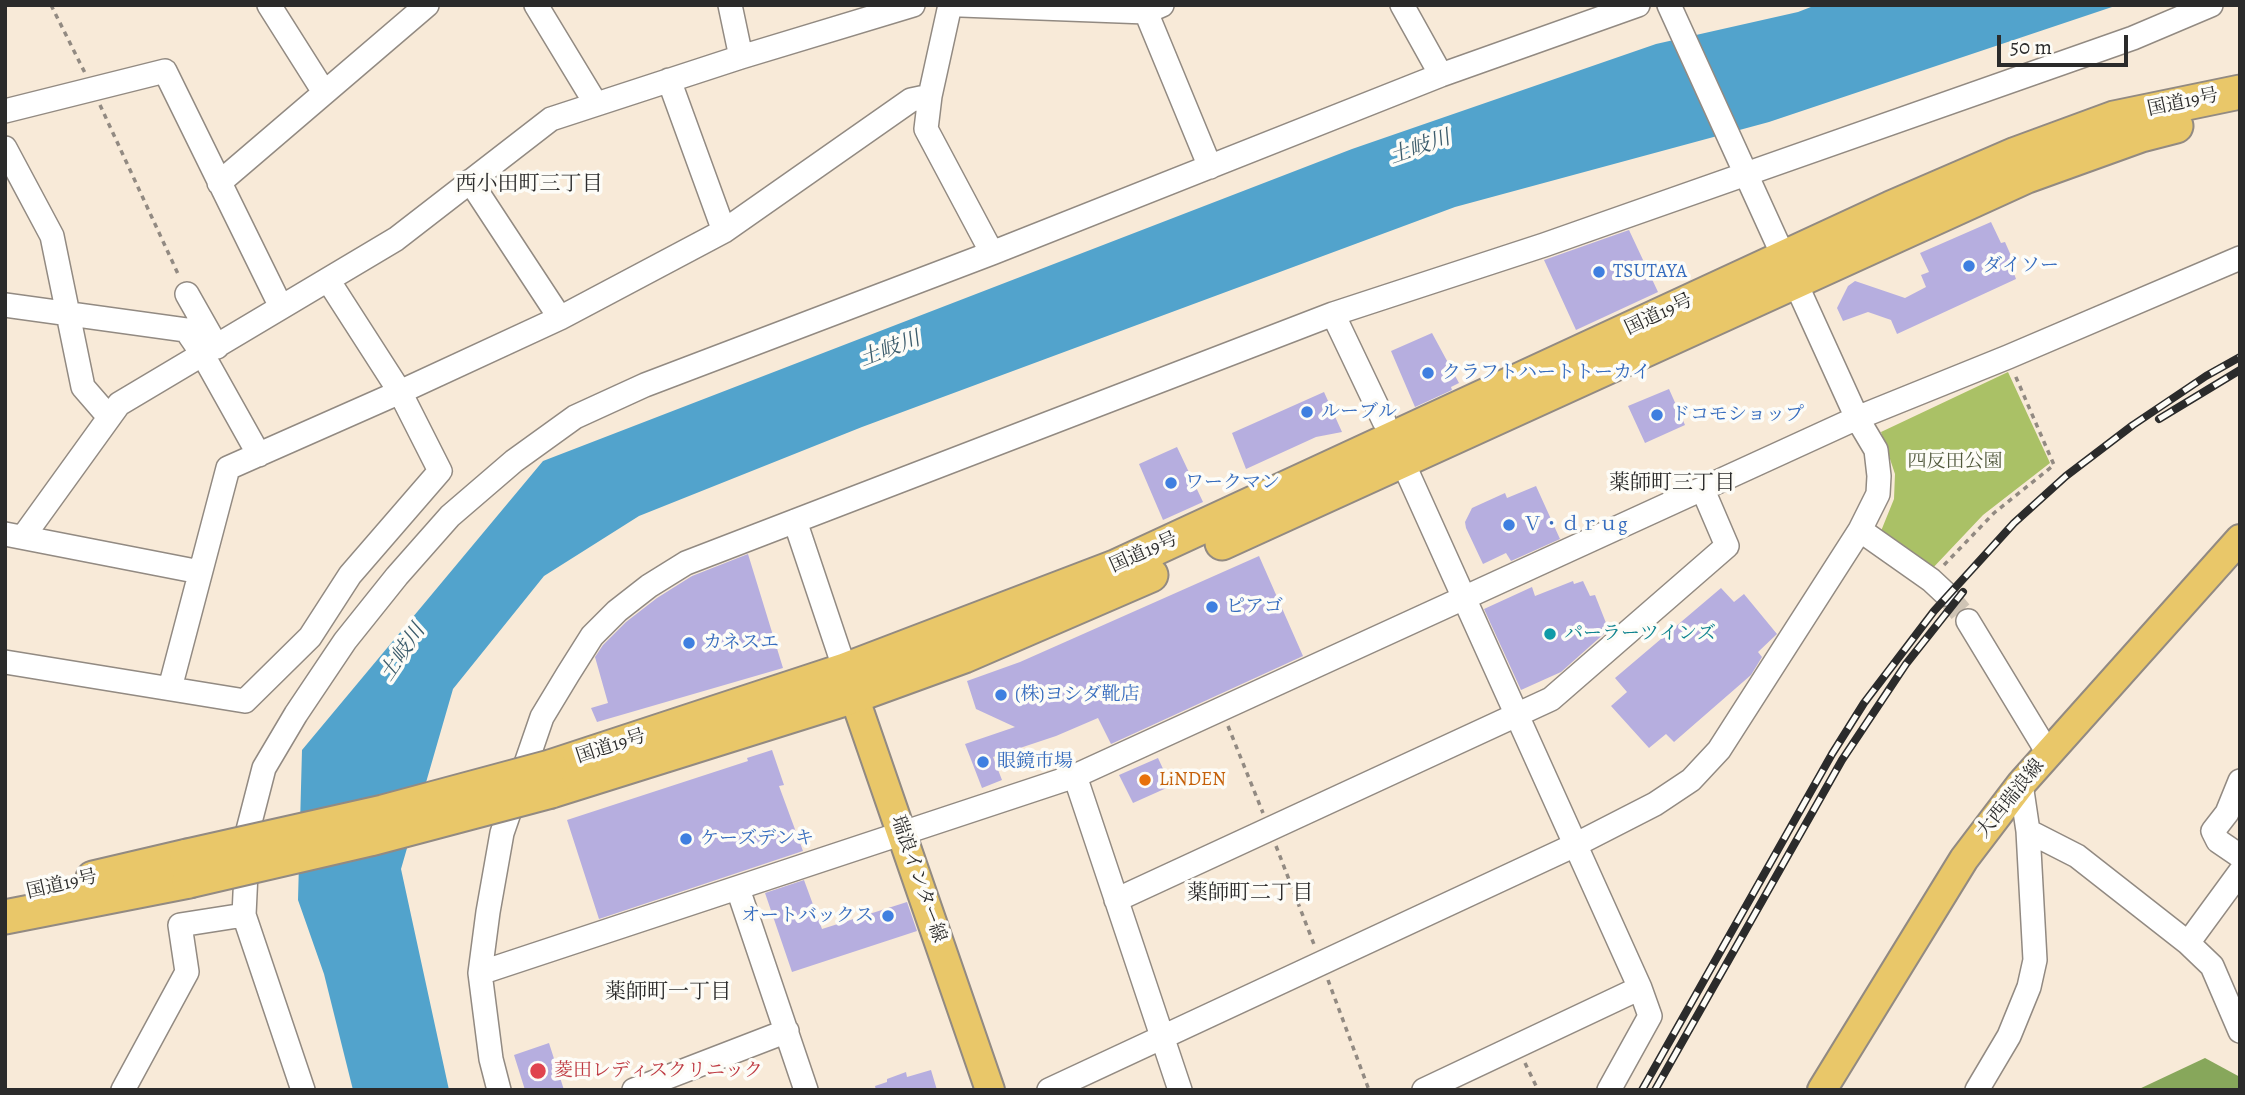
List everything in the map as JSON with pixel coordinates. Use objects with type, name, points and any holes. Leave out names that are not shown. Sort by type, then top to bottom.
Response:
[{"type":"highway","name":"国道19号","points":[[5,898],[370,839],[849,683],[964,656],[1084,606],[1790,269],[2016,153],[2114,118],[2240,92]]},
{"type":"highway","name":"国道19号","points":[[1790,269],[2027,176],[2141,135],[2214,116],[2240,114]]},
{"type":"highway","name":"国道19号","points":[[5,917],[188,869]]},
{"type":"main road","name":"大西瑞浪線","points":[[1822,1090],[1964,859],[2021,784],[2240,539]]},
{"type":"main road","name":"瑞浪インター線","points":[[849,683],[990,1090]]},
{"type":"street","points":[[269,5],[324,92]]},
{"type":"street","points":[[219,183],[427,5]]},
{"type":"street","points":[[536,5],[596,104]]},
{"type":"street","points":[[730,5],[741,57]]},
{"type":"street","points":[[200,572],[14,536],[119,404],[396,239],[551,119],[913,5]]},
{"type":"street","points":[[950,5],[930,96],[926,130],[992,253]]},
{"type":"street","points":[[961,5],[1154,9],[1210,167]]},
{"type":"street","points":[[1402,5],[1441,75]]},
{"type":"street","points":[[300,1089],[244,915],[248,830],[264,768],[345,641],[397,576],[450,516],[514,461],[575,417],[645,385],[992,253],[1441,75],[1638,5]]},
{"type":"street","points":[[499,1090],[491,1059],[480,973],[502,834],[542,717],[592,636],[628,603],[686,563],[1333,314],[1544,245],[1745,172],[2133,38],[2211,5]]},
{"type":"street","points":[[1049,1090],[1575,845],[1655,804],[1691,780],[1719,750],[1860,530],[1878,494],[1879,476],[1875,450],[1857,418],[1670,7]]},
{"type":"street","points":[[5,111],[165,71],[281,307]]},
{"type":"street","points":[[669,80],[724,231]]},
{"type":"street","points":[[170,688],[229,468],[560,318],[724,231],[911,100],[930,96]]},
{"type":"street","points":[[5,148],[52,236],[83,387],[109,417]]},
{"type":"street","points":[[470,181],[560,318]]},
{"type":"street","points":[[480,973],[1074,776],[1857,418],[2240,258]]},
{"type":"street","points":[[5,662],[245,701],[310,636],[351,575],[440,471],[400,392],[328,280]]},
{"type":"street","points":[[187,294],[210,351],[259,455]]},
{"type":"street","points":[[5,305],[186,330],[210,351]]},
{"type":"street","points":[[1333,314],[1384,421]]},
{"type":"street","points":[[1409,477],[1640,988],[1650,1016],[1609,1090]]},
{"type":"street","points":[[1116,900],[1551,699],[1727,546],[1703,490]]},
{"type":"street","points":[[795,521],[849,683]]},
{"type":"street","points":[[1860,530],[1939,587]]},
{"type":"street","points":[[1968,621],[2048,753]]},
{"type":"street","points":[[1074,776],[1180,1090]]},
{"type":"street","points":[[2240,781],[2227,813],[2213,831],[2218,841],[2240,856]]},
{"type":"street","points":[[1977,1090],[2009,1036],[2029,987],[2035,960],[2028,831],[2021,784]]},
{"type":"street","points":[[2028,831],[2077,856],[2188,943],[2212,966],[2240,1031]]},
{"type":"street","points":[[2188,943],[2240,873]]},
{"type":"street","points":[[738,889],[806,1090]]},
{"type":"street","points":[[123,1090],[187,972],[180,925],[244,915]]},
{"type":"street","points":[[1424,1090],[1640,988]]},
{"type":"street","points":[[634,1090],[787,1031]]},
{"type":"path","points":[[51,5],[93,89],[187,294]]},
{"type":"path","points":[[1939,587],[1961,546],[1994,513],[2054,465],[2008,357]]},
{"type":"path","points":[[1221,708],[1369,1090]]},
{"type":"path","points":[[1517,1047],[1538,1090]]},
{"type":"green space","name":"四反田公園","points":[[2008,372],[2050,463],[1983,515],[1930,571],[1879,536],[1894,499],[1895,474],[1881,432]]},
{"type":"green space","points":[[2205,1058],[2240,1077],[2240,1090],[2137,1090]]},
{"type":"water","name":"土岐川","points":[[1816,5],[2118,5],[1769,122],[1455,207],[862,427],[639,516],[544,576],[453,689],[401,869],[449,1090],[353,1090],[324,974],[298,900],[302,750],[543,461],[1352,149],[1656,44],[1798,12]]},
{"type":"building","name":"ダイソー","points":[[1991,222],[2001,243],[2005,242],[2012,258],[2009,260],[2016,279],[1897,334],[1891,320],[1868,312],[1843,321],[1837,308],[1848,286],[1855,281],[1905,298],[1926,287],[1921,275],[1929,272],[1920,253]]},
{"type":"building","name":"TSUTAYA","points":[[1629,230],[1658,292],[1576,330],[1544,260]]},
{"type":"building","name":"クラフトハートトーカイ","points":[[1432,333],[1459,383],[1451,387],[1452,390],[1415,407],[1391,351]]},
{"type":"building","name":"ドコモショップ","points":[[1669,389],[1685,425],[1645,443],[1628,406]]},
{"type":"building","name":"ルーブル","points":[[1324,392],[1342,432],[1316,437],[1246,469],[1232,433]]},
{"type":"building","name":"ワークマン","points":[[1177,447],[1203,502],[1163,520],[1139,464]]},
{"type":"building","name":"Ｖ・ｄｒｕg","points":[[1536,486],[1560,539],[1511,561],[1506,553],[1483,564],[1466,528],[1465,522],[1472,508],[1505,493],[1507,498]]},
{"type":"building","name":"カネスエ","points":[[748,554],[783,668],[597,722],[591,708],[608,703],[595,657],[603,645],[626,622],[692,576]]},
{"type":"building","name":"ピアゴ","points":[[1259,556],[1303,656],[1111,744],[1098,718],[1056,736],[993,757],[1002,780],[982,788],[965,744],[1015,727],[976,709],[967,681],[1020,662]]},
{"type":"building","name":"パーラーツインズ","points":[[1573,581],[1574,584],[1583,581],[1590,596],[1595,595],[1608,628],[1561,672],[1521,690],[1484,609],[1532,587],[1535,596]]},
{"type":"building","points":[[1721,588],[1734,602],[1744,594],[1777,634],[1758,652],[1762,657],[1751,675],[1674,742],[1666,734],[1649,748],[1611,706],[1627,692],[1615,678]]},
{"type":"building","name":"ケーズデンキ","points":[[772,750],[784,785],[779,786],[803,851],[599,919],[567,820],[748,761],[747,758]]},
{"type":"building","name":"LiNDEN","points":[[1158,758],[1171,786],[1133,803],[1119,775]]},
{"type":"building","name":"オートバックス","points":[[804,880],[822,929],[907,902],[917,931],[792,972],[765,893]]},
{"type":"building","name":"菱田レディスクリニック","points":[[549,1043],[564,1090],[525,1090],[514,1055]]},
{"type":"building","points":[[931,1070],[937,1090],[876,1090],[875,1086],[906,1072],[907,1077]]},
{"type":"tunnel","points":[[1946,594],[1968,621]]},
{"type":"railway","points":[[1642,1090],[1832,754],[1864,703],[1934,611],[2014,523],[2066,476],[2133,425],[2206,376],[2240,357]]},
{"type":"railway","points":[[2159,419],[2240,370]]},
{"type":"railway","points":[[1655,1090],[1842,760],[1906,664],[1963,592]]},
{"type":"place","name":"ダイソー","points":[[1969,266]]},
{"type":"place","name":"TSUTAYA","points":[[1599,272]]},
{"type":"place","name":"クラフトハートトーカイ","points":[[1428,373]]},
{"type":"place","name":"ルーブル","points":[[1307,412]]},
{"type":"place","name":"ドコモショップ","points":[[1657,415]]},
{"type":"place","name":"ワークマン","points":[[1171,483]]},
{"type":"place","name":"Ｖ・ｄｒｕg","points":[[1509,525]]},
{"type":"place","name":"ピアゴ","points":[[1212,607]]},
{"type":"place","name":"パーラーツインズ","points":[[1550,634]]},
{"type":"place","name":"カネスエ","points":[[689,643]]},
{"type":"place","name":"(株)ヨシダ靴店","points":[[1001,695]]},
{"type":"place","name":"眼鏡市場","points":[[983,762]]},
{"type":"place","name":"LiNDEN","points":[[1145,780]]},
{"type":"place","name":"ケーズデンキ","points":[[686,839]]},
{"type":"place","name":"オートバックス","points":[[888,916]]},
{"type":"place","name":"菱田レディスクリニック","points":[[538,1071]]},
{"type":"district","name":"西小田町三丁目","points":[[529,185]]},
{"type":"district","name":"薬師町三丁目","points":[[1672,484]]},
{"type":"district","name":"薬師町二丁目","points":[[1250,894]]},
{"type":"district","name":"薬師町一丁目","points":[[668,993]]}]
